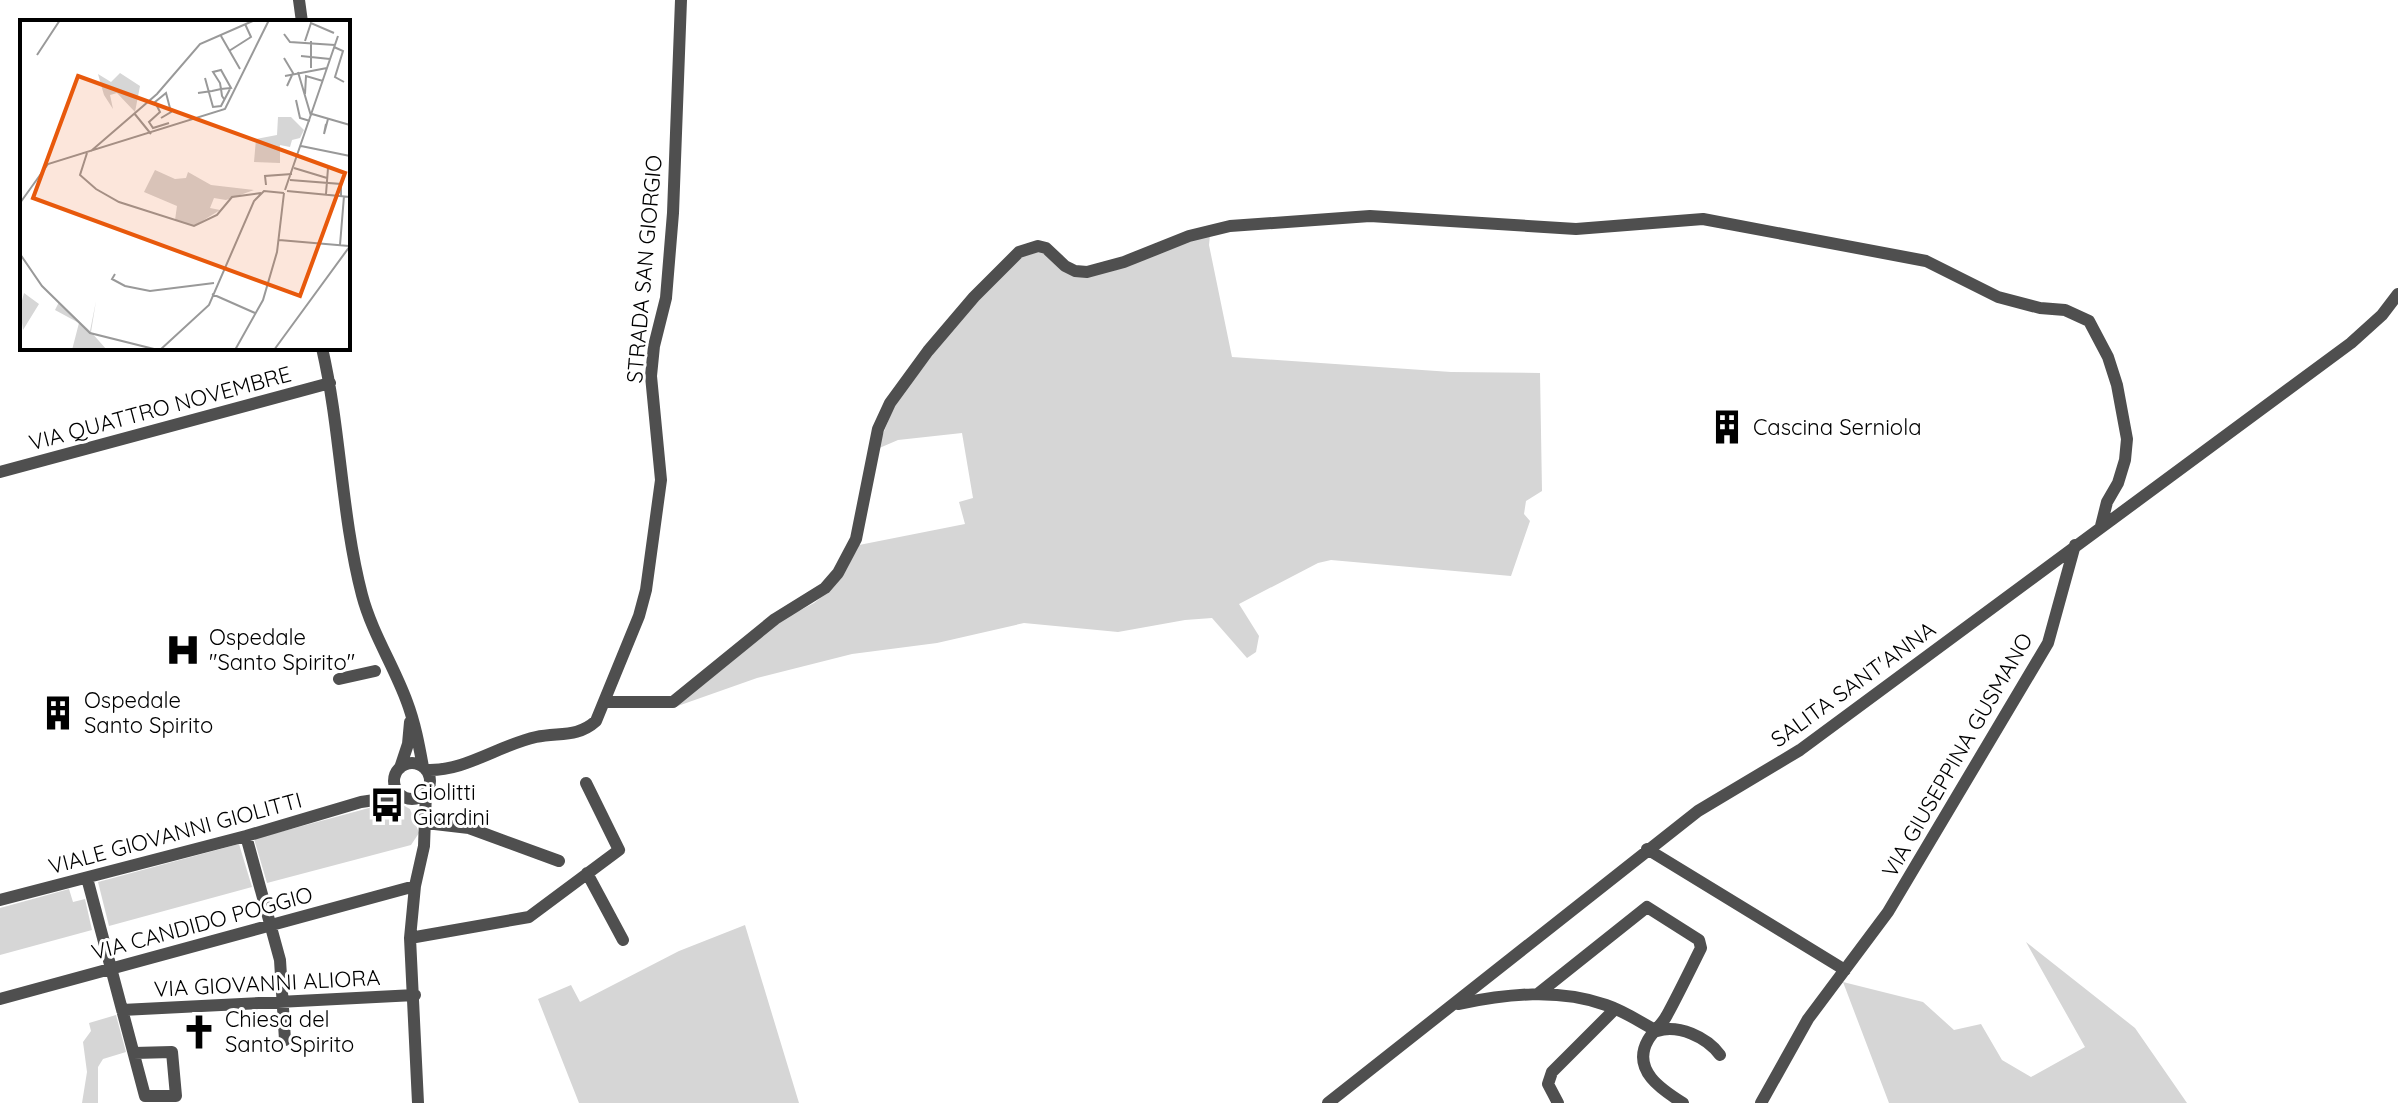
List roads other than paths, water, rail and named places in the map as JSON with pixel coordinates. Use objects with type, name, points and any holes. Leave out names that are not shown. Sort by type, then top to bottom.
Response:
[{"type":"street","points":[[299,0],[302,20]]},
{"type":"street","name":"STRADA SAN GIORGIO","points":[[424,769],[436,771],[459,766],[534,738],[580,732],[596,721],[639,616],[646,590],[661,480],[651,376],[654,346],[666,298],[673,213],[681,0]]},
{"type":"street","points":[[604,702],[673,702],[775,619],[825,588],[838,573],[856,539],[878,429],[890,403],[928,351],[974,297],[1019,252],[1038,246],[1046,248],[1065,266],[1087,272],[1124,262],[1189,236],[1230,226],[1370,216],[1576,229],[1703,219],[1926,261],[1998,297],[2040,308],[2077,313],[2089,321],[2108,357],[2117,385],[2127,439],[2125,460],[2118,483],[2107,502],[2101,526]]},
{"type":"street","name":"SALITA SANT'ANNA","points":[[1328,1103],[1647,849],[1717,797],[1800,750],[2351,343],[2382,315],[2398,294]]},
{"type":"street","points":[[322,350],[330,383],[353,562],[374,629],[411,715],[427,790],[426,823],[410,938],[418,1103]]},
{"type":"street","name":"VIA QUATTRO NOVEMBRE","points":[[0,472],[330,383]]},
{"type":"street","name":"VIA GIUSEPPINA GUSMANO","points":[[1761,1103],[1808,1019],[1888,912],[2048,643],[2075,545]]},
{"type":"street","points":[[339,679],[375,671]]},
{"type":"street","points":[[411,715],[408,744],[397,774],[397,791],[426,823],[469,828],[559,861]]},
{"type":"street","points":[[397,774],[412,764],[424,769]]},
{"type":"street","name":"STRADA SAN GIORGIO","points":[[427,790],[440,777],[459,766]]},
{"type":"street","name":"VIALE GIOVANNI GIOLITTI","points":[[361,802],[397,774]]},
{"type":"street","points":[[410,938],[529,917],[619,850],[586,783]]},
{"type":"street","points":[[405,797],[415,799],[427,790]]},
{"type":"street","name":"VIALE GIOVANNI GIOLITTI","points":[[0,900],[246,836],[361,802],[405,797]]},
{"type":"street","points":[[246,836],[280,960],[285,1040]]},
{"type":"street","points":[[1647,849],[1845,970]]},
{"type":"street","points":[[587,873],[623,940]]},
{"type":"street","points":[[87,878],[145,1096],[176,1096],[172,1052],[134,1053]]},
{"type":"street","name":"VIA CANDIDO POGGIO","points":[[0,999],[415,886]]},
{"type":"street","points":[[1539,993],[1647,907],[1699,940],[1701,948],[1644,1053],[1649,1076],[1658,1088],[1683,1103]]},
{"type":"street","points":[[1455,1004],[1539,993],[1575,998],[1615,1009],[1657,1031],[1668,1027],[1679,1029],[1713,1045],[1720,1055]]},
{"type":"street","name":"VIA GIOVANNI ALIORA","points":[[122,1010],[415,995]]},
{"type":"street","points":[[1558,1103],[1548,1084],[1552,1072],[1615,1009]]},
{"type":"place","name":"Cascina Serniola","points":[[1727,427]]},
{"type":"place","name":"Ospedale \"Santo Spirito\"","points":[[183,650]]},
{"type":"place","name":"Ospedale Santo Spirito","points":[[58,713]]},
{"type":"place","name":"Giolitti Giardini","points":[[387,805]]},
{"type":"place","name":"Chiesa del Santo Spirito","points":[[199,1032]]}]
